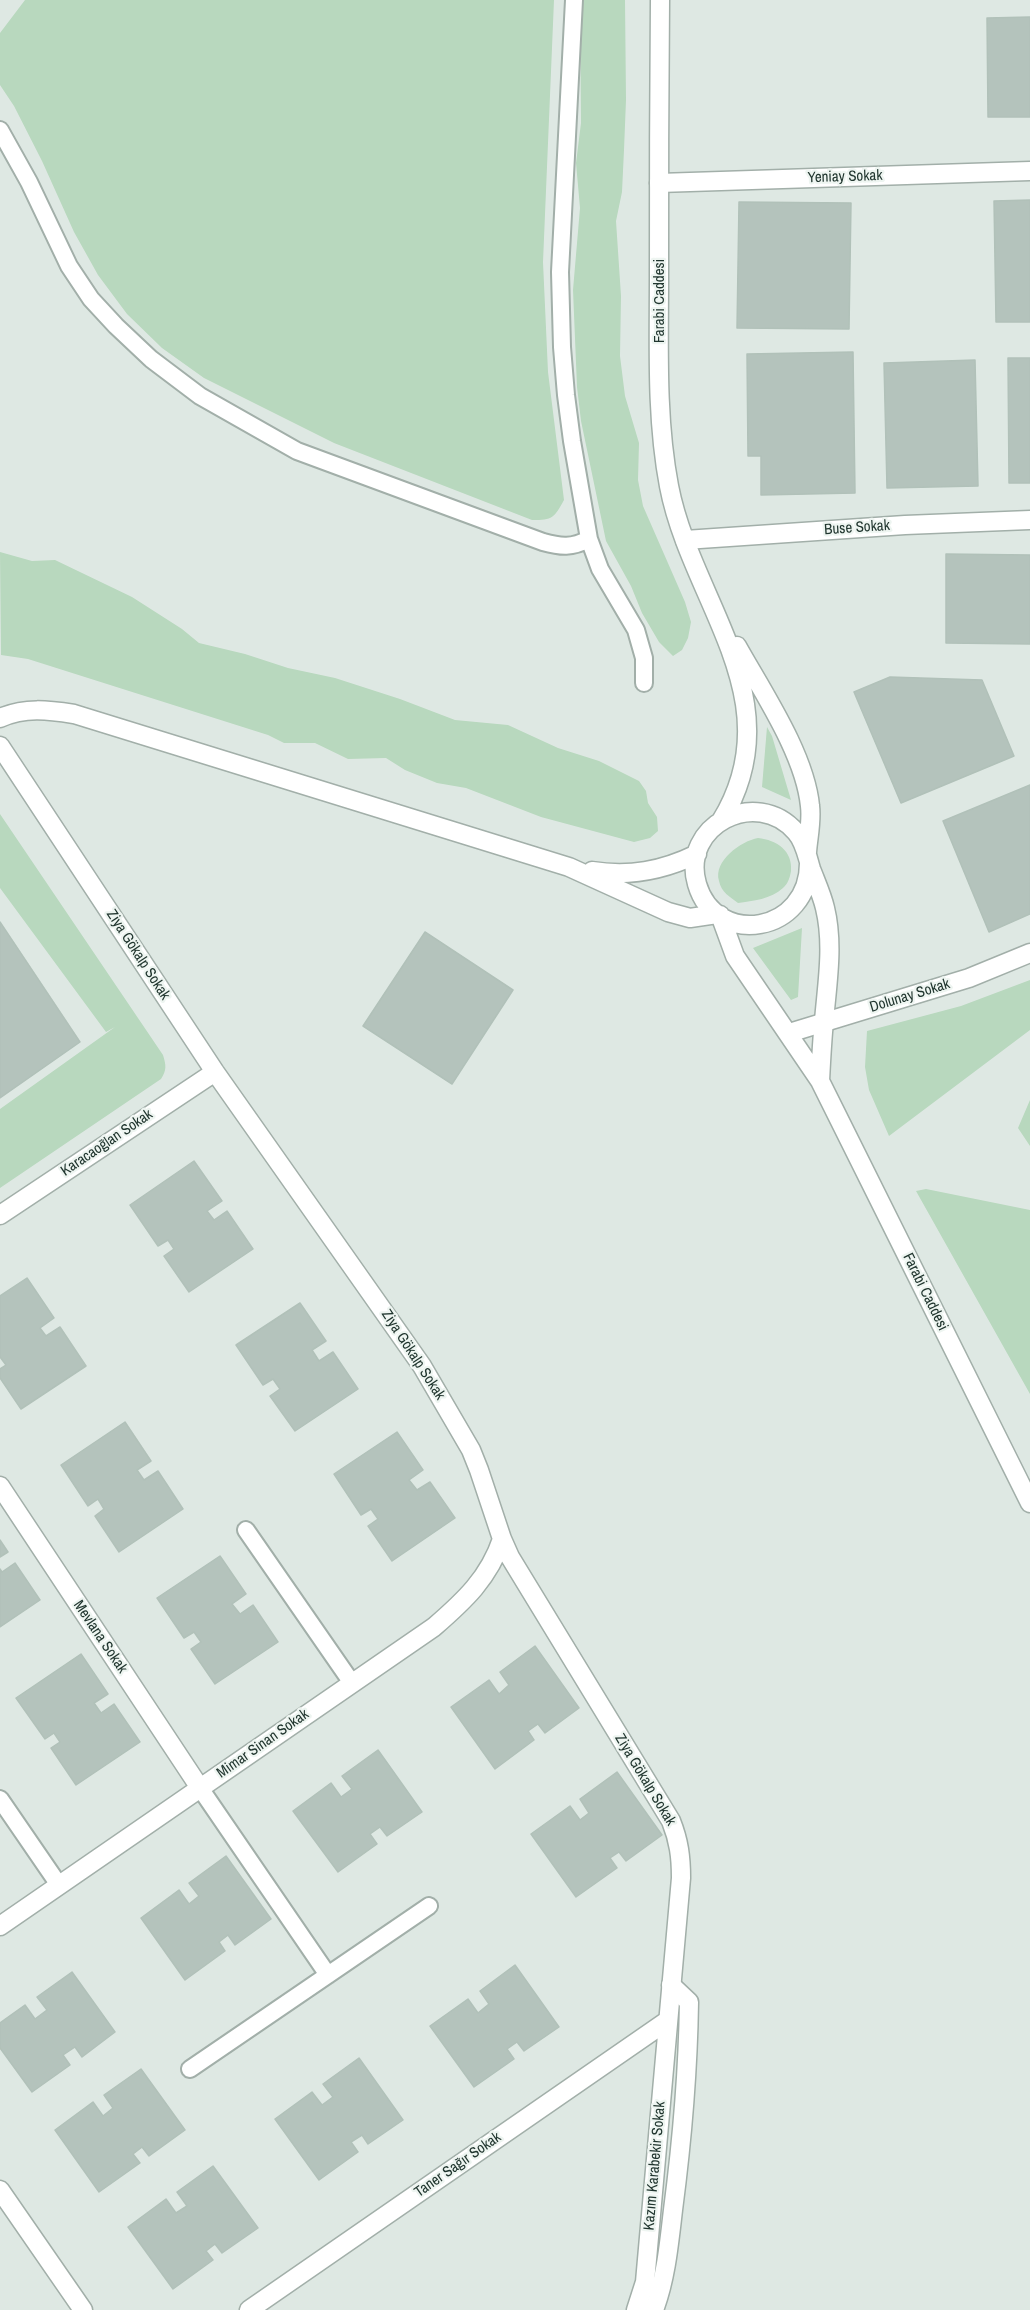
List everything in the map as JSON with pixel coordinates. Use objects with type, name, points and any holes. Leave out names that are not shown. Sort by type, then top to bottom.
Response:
[{"type":"street","name":"Farabi Caddesi","points":[[660,0],[659,183],[662,421],[669,486],[676,516],[708,594]]},
{"type":"street","name":"Yeniay Sokak","points":[[659,183],[1030,171]]},
{"type":"street","name":"Buse Sokak","points":[[685,540],[904,525],[1030,520]]},
{"type":"street","points":[[708,594],[734,661],[744,694],[748,723],[744,769],[738,790],[721,821]]},
{"type":"street","points":[[708,594],[781,724],[801,769],[810,806],[808,857],[807,884],[800,900],[788,912],[761,925],[732,922],[718,914],[703,897],[697,885],[697,854],[702,840],[712,828],[728,816],[750,812],[771,814],[797,832],[808,857],[825,907],[829,935],[828,988],[820,1081]]},
{"type":"street","points":[[0,718],[15,711],[44,710],[74,714],[569,867],[668,912],[690,918],[718,914]]},
{"type":"street","name":"Ziya Gökalp Sokak","points":[[0,746],[215,1072],[422,1366],[471,1450],[502,1539],[671,1821],[680,1848],[681,1878],[667,2021]]},
{"type":"street","points":[[569,867],[617,874],[639,873],[676,864],[697,854]]},
{"type":"street","name":"Farabi Caddesi","points":[[718,914],[735,956],[820,1081],[1030,1503]]},
{"type":"street","name":"Dolunay Sokak","points":[[789,1033],[969,978],[1030,954]]},
{"type":"street","name":"Karacaoğlan Sokak","points":[[0,1215],[215,1072]]},
{"type":"street","name":"Mevlana Sokak","points":[[0,1486],[200,1788]]},
{"type":"street","name":"Mimar Sinan Sokak","points":[[0,1926],[434,1627],[463,1602],[483,1580],[495,1559],[502,1539]]},
{"type":"street","points":[[654,2310],[665,2269],[680,2151],[688,2052],[689,2002],[670,1985]]},
{"type":"street","name":"Taner Sağır Sokak","points":[[249,2310],[667,2021]]},
{"type":"street","name":"Kazım Karabekir Sokak","points":[[636,2310],[645,2282],[667,2021]]},
{"type":"street","points":[[0,2190],[83,2310]]},
{"type":"lane","points":[[574,0],[560,272],[566,395],[589,539],[600,569],[636,630],[644,658],[644,683]]},
{"type":"lane","points":[[0,130],[29,182],[69,266],[91,299],[151,358],[200,396],[297,451],[532,538],[562,547],[576,546],[589,539]]},
{"type":"lane","points":[[246,1530],[352,1683]]},
{"type":"lane","points":[[200,1788],[328,1975]]},
{"type":"lane","points":[[0,1799],[59,1885]]},
{"type":"lane","points":[[190,2069],[429,1906]]},
{"type":"green space","points":[[25,0],[554,0],[543,262],[548,372],[564,500],[555,514],[549,518],[532,520],[334,443],[204,378],[162,348],[127,314],[98,275],[74,232],[14,106],[0,85],[0,33]]},
{"type":"green space","points":[[580,0],[625,0],[624,150],[622,192],[616,221],[621,296],[620,356],[625,396],[639,443],[638,480],[643,506],[685,602],[691,622],[688,638],[682,650],[673,656],[659,642],[642,613],[631,586],[606,541],[581,421],[577,387],[573,290],[580,208],[576,163],[581,123]]},
{"type":"green space","points":[[0,552],[32,561],[55,560],[132,597],[182,629],[199,643],[245,654],[288,668],[335,678],[455,720],[508,725],[558,748],[599,761],[639,781],[657,817],[658,831],[650,838],[634,842],[541,817],[466,788],[437,783],[405,770],[386,758],[348,759],[315,743],[284,743],[268,735],[28,659],[1,655]]},
{"type":"green space","points":[[767,727],[772,736],[791,800],[762,787]]},
{"type":"green space","points":[[0,814],[163,1055],[165,1067],[161,1079],[0,1188],[0,1109],[115,1027],[106,1032],[0,888]]},
{"type":"green space","points":[[758,838],[777,844],[786,852],[791,864],[789,878],[785,886],[773,895],[738,903],[722,888],[718,874],[720,866],[730,853],[744,843]]},
{"type":"green space","points":[[802,928],[798,997],[791,1000],[753,948]]},
{"type":"green space","points":[[1030,980],[1030,1030],[889,1136],[869,1090],[865,1067],[867,1031],[961,1006]]},
{"type":"green space","points":[[1030,1100],[1030,1146],[1018,1128]]},
{"type":"green space","points":[[926,1189],[1030,1210],[1030,1394],[916,1191]]},
{"type":"building","points":[[1030,17],[1030,117],[988,117],[987,18]]},
{"type":"building","points":[[1030,200],[1030,322],[996,322],[994,201]]},
{"type":"building","points":[[739,202],[851,203],[849,329],[737,328]]},
{"type":"building","points":[[853,352],[855,493],[761,495],[761,456],[748,456],[747,354]]},
{"type":"building","points":[[1008,358],[1030,358],[1030,483],[1009,483]]},
{"type":"building","points":[[975,360],[978,486],[887,488],[884,363]]},
{"type":"building","points":[[946,554],[1030,555],[1030,644],[946,643]]},
{"type":"building","points":[[890,677],[982,680],[1014,756],[901,803],[854,692]]},
{"type":"building","points":[[1030,785],[1030,914],[989,932],[943,821]]},
{"type":"building","points":[[0,922],[80,1042],[0,1098]]},
{"type":"building","points":[[425,932],[513,990],[452,1084],[363,1026]]},
{"type":"building","points":[[194,1161],[222,1201],[207,1211],[214,1220],[227,1211],[253,1249],[189,1292],[164,1256],[174,1249],[168,1240],[158,1246],[130,1205]]},
{"type":"building","points":[[27,1278],[54,1318],[40,1328],[46,1336],[60,1327],[86,1366],[21,1409],[0,1378],[0,1369],[6,1365],[0,1357],[0,1296]]},
{"type":"building","points":[[300,1303],[326,1341],[312,1350],[319,1361],[333,1352],[358,1389],[295,1431],[270,1396],[280,1389],[273,1379],[263,1385],[236,1345]]},
{"type":"building","points":[[125,1422],[151,1461],[137,1470],[144,1480],[158,1471],[183,1509],[119,1552],[95,1516],[104,1509],[98,1499],[88,1506],[61,1465]]},
{"type":"building","points":[[397,1432],[423,1470],[409,1480],[417,1490],[430,1482],[455,1518],[392,1561],[368,1526],[378,1519],[371,1509],[361,1515],[334,1474]]},
{"type":"building","points":[[0,1540],[8,1552],[0,1557]]},
{"type":"building","points":[[220,1556],[246,1594],[232,1604],[240,1614],[253,1605],[278,1642],[215,1684],[191,1649],[201,1642],[194,1632],[184,1638],[157,1598]]},
{"type":"building","points":[[15,1563],[40,1600],[0,1627],[0,1569],[2,1572]]},
{"type":"building","points":[[535,1646],[579,1708],[545,1733],[538,1724],[528,1731],[534,1740],[495,1769],[451,1707],[489,1680],[499,1694],[509,1685],[500,1672]]},
{"type":"building","points":[[81,1654],[108,1694],[94,1703],[101,1713],[114,1704],[140,1742],[76,1785],[51,1748],[60,1742],[54,1733],[45,1739],[16,1698]]},
{"type":"building","points":[[378,1750],[422,1812],[387,1836],[380,1827],[370,1834],[377,1844],[338,1872],[293,1811],[331,1783],[341,1797],[352,1789],[342,1776]]},
{"type":"building","points":[[617,1772],[662,1835],[626,1861],[619,1852],[610,1858],[617,1868],[576,1897],[531,1834],[570,1806],[580,1820],[589,1813],[580,1799]]},
{"type":"building","points":[[226,1856],[271,1919],[235,1945],[228,1935],[219,1942],[225,1951],[185,1980],[141,1918],[179,1890],[189,1904],[199,1896],[189,1883]]},
{"type":"building","points":[[515,1965],[559,2027],[524,2051],[517,2042],[507,2049],[514,2059],[474,2087],[430,2026],[468,1999],[478,2013],[489,2004],[480,1991]]},
{"type":"building","points":[[72,1972],[115,2032],[82,2057],[75,2047],[63,2055],[70,2065],[32,2092],[0,2048],[0,2023],[25,2005],[35,2019],[47,2010],[37,1997]]},
{"type":"building","points":[[359,2058],[403,2120],[368,2144],[362,2135],[351,2142],[358,2152],[319,2180],[275,2119],[312,2092],[322,2105],[333,2097],[323,2084]]},
{"type":"building","points":[[141,2069],[185,2130],[149,2156],[142,2147],[133,2154],[140,2163],[99,2192],[55,2130],[93,2102],[103,2116],[113,2108],[104,2095]]},
{"type":"building","points":[[213,2166],[258,2228],[222,2253],[215,2244],[206,2251],[213,2260],[173,2289],[128,2227],[166,2199],[176,2213],[187,2206],[177,2192]]}]
